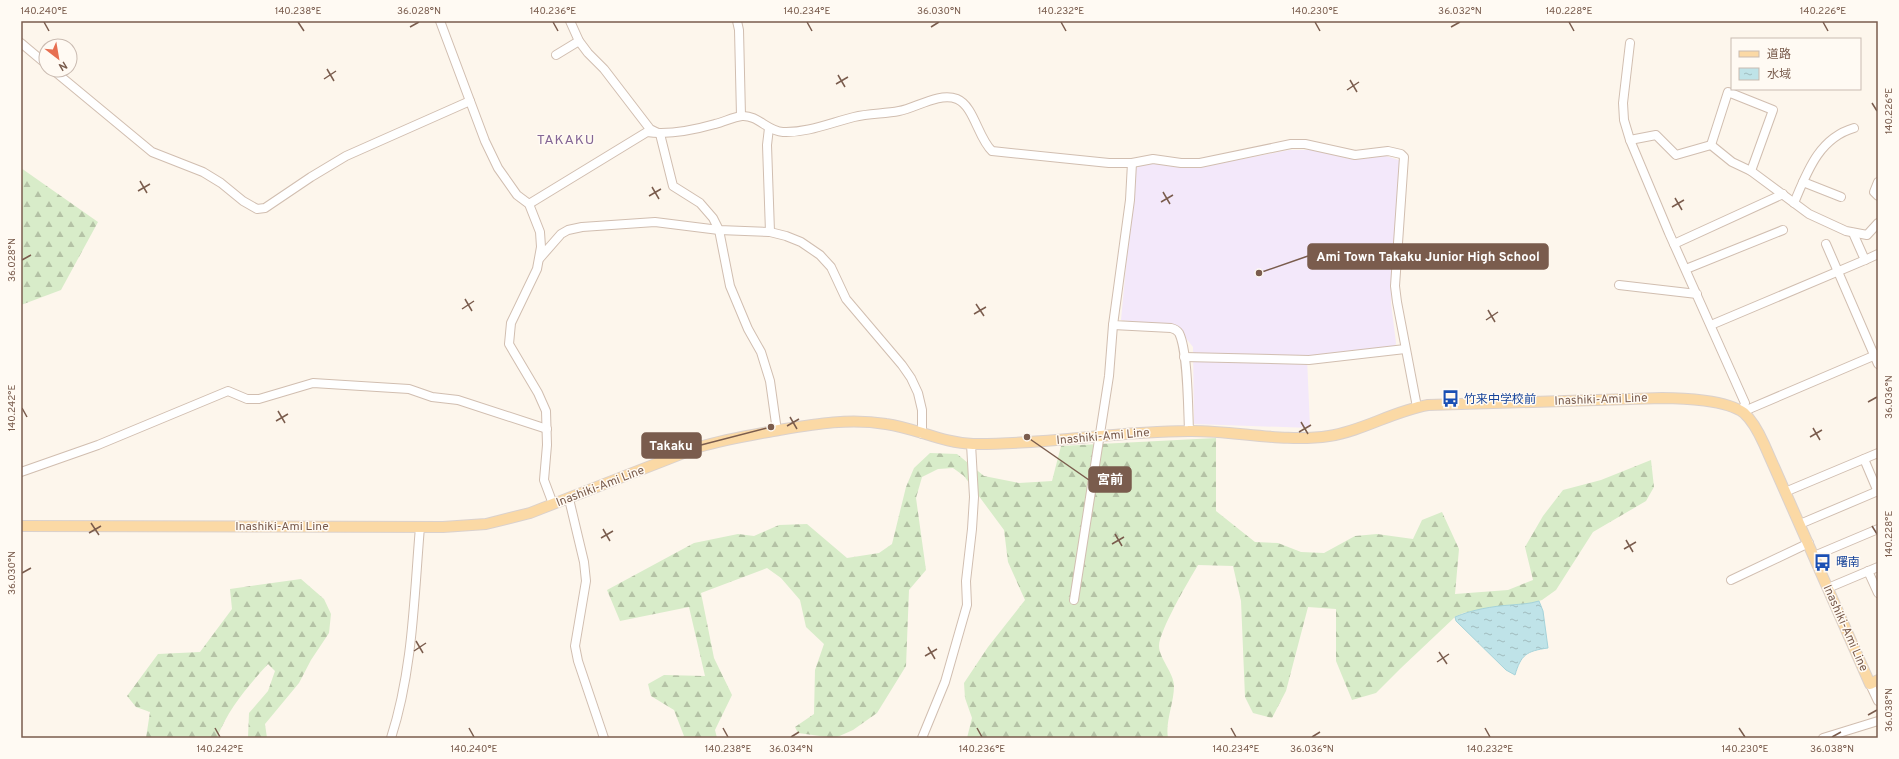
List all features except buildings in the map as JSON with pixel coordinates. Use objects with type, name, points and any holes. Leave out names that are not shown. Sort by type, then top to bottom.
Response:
[{"type":"main road","name":"Inashiki-Ami Line","points":[[21,526],[420,527],[486,524],[516,517],[569,499],[699,447],[726,439],[827,422],[847,421],[889,424],[940,439],[971,444],[1036,442],[1098,436],[1188,431],[1291,437],[1328,436],[1360,428],[1417,407],[1440,404],[1662,398],[1705,401],[1742,412],[1758,430],[1828,588],[1874,682]]},
{"type":"street","points":[[440,21],[485,141],[498,168],[517,194],[529,204],[540,232],[540,258],[537,269],[511,323],[509,344],[544,404],[547,429],[544,480],[553,504]]},
{"type":"street","points":[[570,21],[579,41],[588,53],[604,69],[650,128],[660,134],[673,186],[700,203],[713,218],[719,230],[730,286],[748,329],[761,352],[770,381],[777,431]]},
{"type":"street","points":[[737,21],[739,30],[741,116]]},
{"type":"street","points":[[556,55],[579,41]]},
{"type":"street","points":[[21,43],[38,57]]},
{"type":"street","points":[[1630,43],[1623,103],[1624,120],[1630,140],[1674,244],[1745,402],[1742,412]]},
{"type":"street","points":[[63,78],[152,152],[203,172],[222,183],[243,201],[257,209],[265,208],[311,177],[346,156],[470,101]]},
{"type":"street","points":[[1711,145],[1728,92],[1773,110],[1751,171]]},
{"type":"street","points":[[529,204],[647,132],[660,134],[714,124],[741,116],[751,116],[769,128],[781,132],[801,131],[872,113],[899,111],[947,98],[956,99],[962,102],[969,111],[986,145],[992,151],[1109,163],[1132,163],[1153,159],[1181,163],[1212,162],[1291,144],[1305,144],[1355,155],[1388,151],[1401,154],[1404,157],[1395,286],[1405,349],[1417,407]]},
{"type":"street","points":[[769,128],[767,145],[770,232]]},
{"type":"street","points":[[1794,203],[1813,160],[1836,136],[1854,128]]},
{"type":"street","points":[[1630,140],[1656,135],[1676,155],[1711,145]]},
{"type":"street","points":[[1711,145],[1732,162],[1751,171],[1809,214],[1853,233],[1867,235],[1878,223]]},
{"type":"street","points":[[1074,600],[1098,436],[1109,376],[1113,325],[1130,200],[1132,163]]},
{"type":"street","points":[[1803,182],[1841,197]]},
{"type":"street","points":[[1878,182],[1874,192],[1878,196]]},
{"type":"street","points":[[1674,244],[1783,194]]},
{"type":"street","points":[[540,258],[561,234],[582,227],[655,222],[719,230],[770,232],[801,242],[820,255],[831,267],[846,299],[902,365],[911,378],[918,393],[922,410],[922,434]]},
{"type":"street","points":[[1686,269],[1782,230]]},
{"type":"street","points":[[1853,233],[1864,260]]},
{"type":"street","points":[[1742,412],[1877,358],[1826,244]]},
{"type":"street","points":[[1711,324],[1878,254]]},
{"type":"street","points":[[1619,285],[1697,294]]},
{"type":"street","points":[[1113,325],[1171,328],[1176,330],[1179,334],[1184,357],[1188,431]]},
{"type":"street","points":[[1184,357],[1309,360],[1405,349]]},
{"type":"street","points":[[21,472],[105,442],[228,391],[240,397],[259,399],[312,384],[409,389],[432,397],[458,400],[547,429]]},
{"type":"street","points":[[922,738],[945,682],[967,605],[966,581],[974,497],[971,444]]},
{"type":"street","points":[[1785,492],[1878,453]]},
{"type":"street","points":[[1800,524],[1878,491],[1864,459]]},
{"type":"street","points":[[569,499],[584,562],[586,581],[575,646],[578,661],[604,738]]},
{"type":"street","points":[[391,738],[403,694],[407,668],[420,527]]},
{"type":"street","points":[[1814,556],[1878,529]]},
{"type":"street","points":[[1731,580],[1809,544]]},
{"type":"street","points":[[1828,588],[1878,567]]},
{"type":"street","points":[[1868,571],[1878,593]]},
{"type":"street","points":[[1874,682],[1878,701]]},
{"type":"street","points":[[1823,738],[1878,721]]},
{"type":"shaded area","points":[[1289,150],[1316,150],[1355,160],[1383,155],[1402,161],[1391,303],[1396,343],[1395,348],[1307,357],[1310,428],[1194,424],[1193,347],[1176,326],[1121,320],[1135,169],[1144,163],[1206,166]]},
{"type":"green space","points":[[21,168],[98,222],[61,290],[21,305]]},
{"type":"green space","points":[[1216,438],[1216,511],[1255,542],[1278,543],[1301,552],[1324,553],[1355,536],[1377,534],[1413,539],[1422,520],[1442,512],[1459,549],[1455,594],[1508,590],[1533,580],[1525,547],[1543,516],[1563,490],[1601,480],[1651,460],[1654,487],[1646,501],[1593,532],[1556,590],[1542,600],[1527,605],[1510,605],[1463,613],[1455,617],[1376,693],[1352,700],[1336,661],[1336,609],[1308,607],[1286,691],[1272,718],[1253,713],[1245,697],[1241,601],[1233,566],[1198,565],[1169,618],[1160,639],[1159,646],[1161,655],[1172,676],[1174,686],[1167,732],[1168,738],[967,738],[972,718],[965,698],[964,683],[988,647],[1025,600],[1008,562],[1004,530],[964,476],[953,468],[938,469],[922,477],[916,498],[926,570],[909,590],[906,666],[877,713],[853,730],[835,738],[798,733],[795,727],[814,714],[815,670],[824,644],[806,627],[800,600],[781,578],[767,568],[701,593],[714,658],[732,695],[715,730],[717,738],[682,738],[684,736],[674,710],[651,696],[648,684],[664,675],[705,676],[689,607],[620,621],[607,590],[694,543],[738,534],[754,536],[779,525],[807,524],[847,558],[879,553],[892,544],[906,487],[914,468],[930,453],[957,454],[984,476],[1019,483],[1052,481],[1061,446]]},
{"type":"green space","points":[[301,579],[324,599],[331,614],[329,633],[311,660],[299,683],[265,724],[267,738],[248,738],[249,713],[268,691],[275,671],[268,664],[232,708],[221,727],[217,738],[146,738],[150,712],[136,707],[127,696],[158,654],[200,652],[232,609],[230,589]]},
{"type":"water","points":[[1539,601],[1543,611],[1548,648],[1534,651],[1522,658],[1515,675],[1506,670],[1456,621],[1455,617],[1468,612],[1497,606]]},
{"type":"place","name":"Ami Town Takaku Junior High School","points":[[1259,273]]},
{"type":"place","name":"竹来中学校前","points":[[1451,399]]},
{"type":"place","name":"Takaku","points":[[771,427]]},
{"type":"place","name":"宮前","points":[[1027,437]]},
{"type":"place","name":"曙南","points":[[1823,562]]},
{"type":"district","name":"TAKAKU","points":[[566,139]]}]
